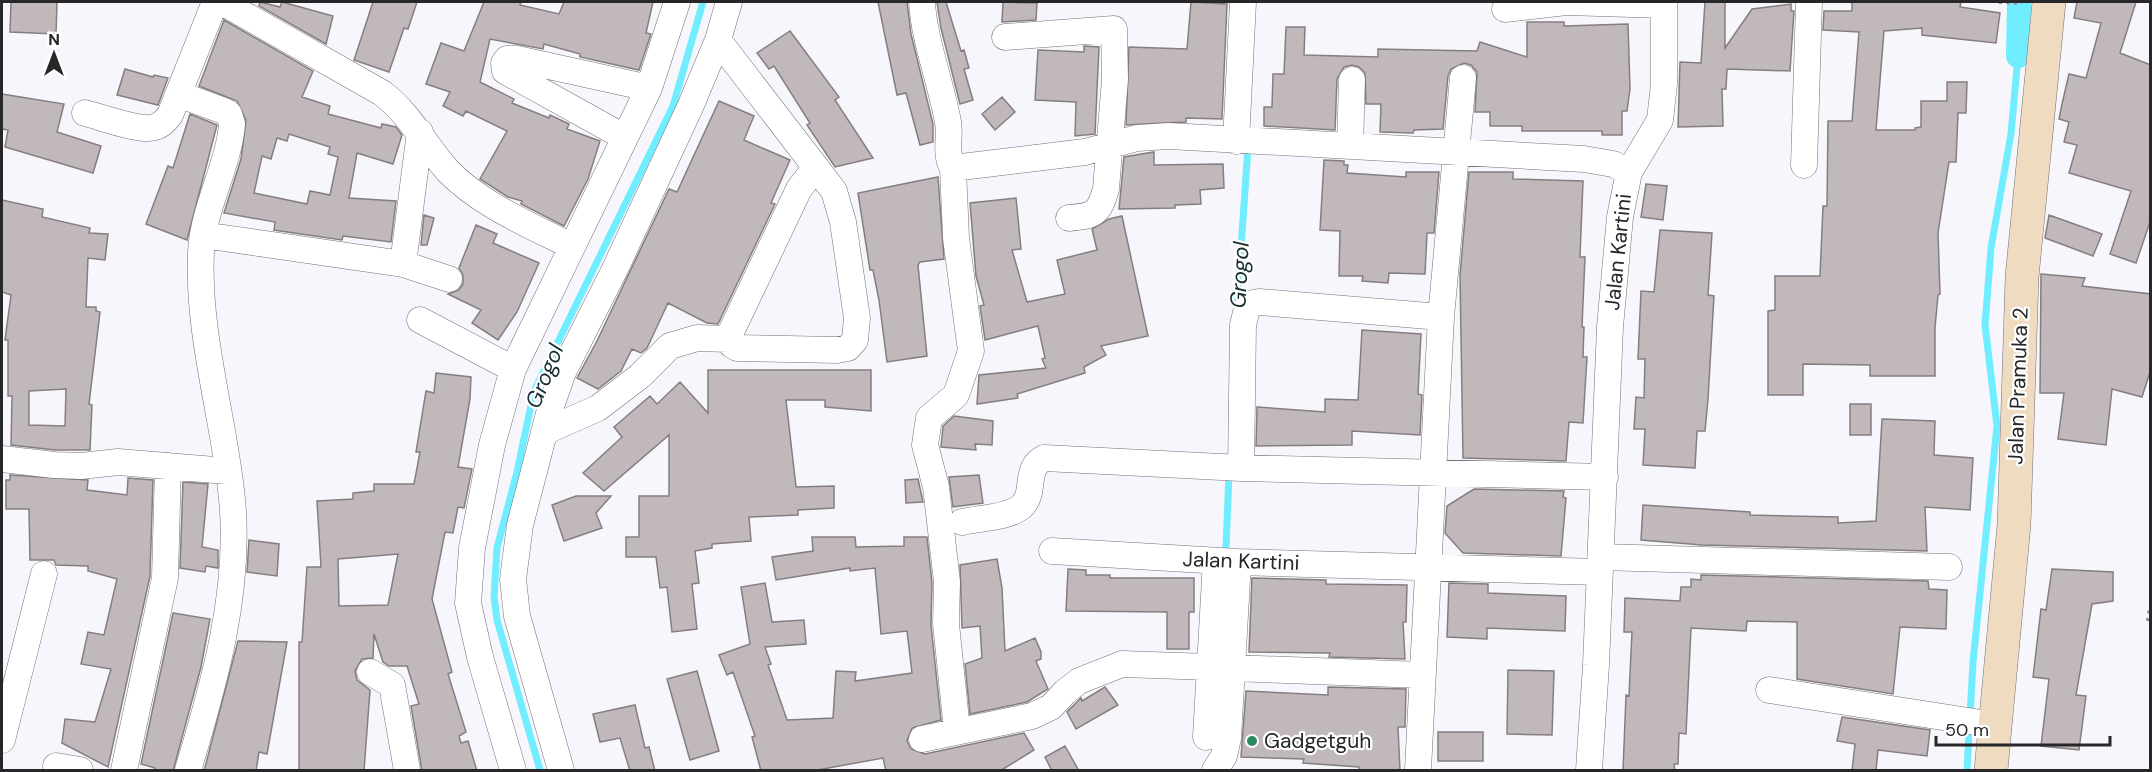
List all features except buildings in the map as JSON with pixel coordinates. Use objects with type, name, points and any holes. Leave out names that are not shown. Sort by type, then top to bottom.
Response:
[{"type":"main road","name":"Jalan Pramuka 2","points":[[1991,771],[1975,723],[2014,525],[2022,277],[2049,2]]},
{"type":"street","points":[[85,113],[139,127],[157,127],[170,115],[215,2]]},
{"type":"street","points":[[222,2],[382,93],[420,132],[449,171],[480,196],[571,246]]},
{"type":"street","points":[[513,771],[480,657],[468,588],[472,548],[492,445],[513,369],[649,88],[677,2]]},
{"type":"street","points":[[561,771],[523,639],[513,579],[520,525],[544,432],[566,364],[615,270],[691,105],[718,40],[729,2]]},
{"type":"street","points":[[922,2],[949,129],[957,238],[971,351],[956,394],[929,418],[925,445],[936,486],[947,582],[946,624],[957,730]]},
{"type":"street","points":[[1243,2],[1246,141]]},
{"type":"street","points":[[1505,9],[1566,2],[1664,4]]},
{"type":"street","points":[[1804,165],[1809,2]]},
{"type":"street","name":"Jalan Kartini","points":[[1589,771],[1605,477],[1610,327],[1620,217],[1629,172],[1660,120],[1664,84],[1664,4]]},
{"type":"street","points":[[1005,37],[1114,28],[1115,79],[1106,189],[1102,205],[1095,213],[1084,217],[1069,218]]},
{"type":"street","points":[[544,432],[598,408],[640,376],[670,346],[697,338],[729,339],[737,348],[749,349],[837,350],[848,348],[855,340],[856,302],[843,222],[834,191],[718,40]]},
{"type":"street","points":[[624,138],[505,71],[504,63],[507,59],[517,59],[649,88]]},
{"type":"street","points":[[1418,771],[1441,317],[1463,78]]},
{"type":"street","points":[[1350,146],[1352,80]]},
{"type":"street","points":[[178,94],[224,111],[231,119],[231,130],[203,235],[201,274],[213,391],[234,523],[224,630],[216,674],[188,771]]},
{"type":"street","points":[[402,264],[420,132]]},
{"type":"street","name":"Jalan Kartini","points":[[952,166],[1085,153],[1151,137],[1584,159],[1613,164],[1629,172]]},
{"type":"street","points":[[729,339],[799,189],[816,167]]},
{"type":"street","points":[[203,235],[402,264],[449,279]]},
{"type":"street","points":[[1232,468],[1243,325],[1248,304],[1259,302],[1441,317]]},
{"type":"street","points":[[420,320],[513,369]]},
{"type":"street","points":[[962,522],[1013,512],[1023,505],[1028,496],[1031,472],[1036,463],[1044,458],[1232,468],[1434,471],[1605,477]]},
{"type":"street","points":[[2,459],[54,465],[81,466],[118,462],[227,471]]},
{"type":"street","points":[[124,771],[165,579],[168,466]]},
{"type":"street","name":"Jalan Kartini","points":[[1052,551],[1227,561],[1430,565],[1600,564]]},
{"type":"street","points":[[1215,771],[1227,748],[1221,667],[1227,561]]},
{"type":"street","points":[[1600,564],[1949,567]]},
{"type":"street","points":[[2,740],[44,574]]},
{"type":"street","points":[[922,739],[1032,716],[1051,707],[1070,687],[1110,667],[1122,664],[1422,675]]},
{"type":"street","points":[[1206,737],[1221,667]]},
{"type":"street","points":[[370,672],[392,685],[407,771]]},
{"type":"street","points":[[1769,690],[1975,723]]},
{"type":"path","points":[[1999,2],[2012,2]]},
{"type":"path","points":[[2148,621],[2151,607]]},
{"type":"waterway","name":"Grogol","points":[[540,770],[497,620],[494,597],[497,548],[517,472],[534,391],[673,106],[703,2]]},
{"type":"waterway","points":[[2018,56],[2019,2]]},
{"type":"waterway","points":[[1967,770],[1973,662],[1997,426],[1985,325],[1991,248],[2011,134],[2018,56]]},
{"type":"waterway","name":"Grogol","points":[[1237,306],[1248,147]]},
{"type":"waterway","name":"Grogol","points":[[1226,548],[1229,473]]},
{"type":"place","name":"Gadgetguh","points":[[1252,741]]}]
